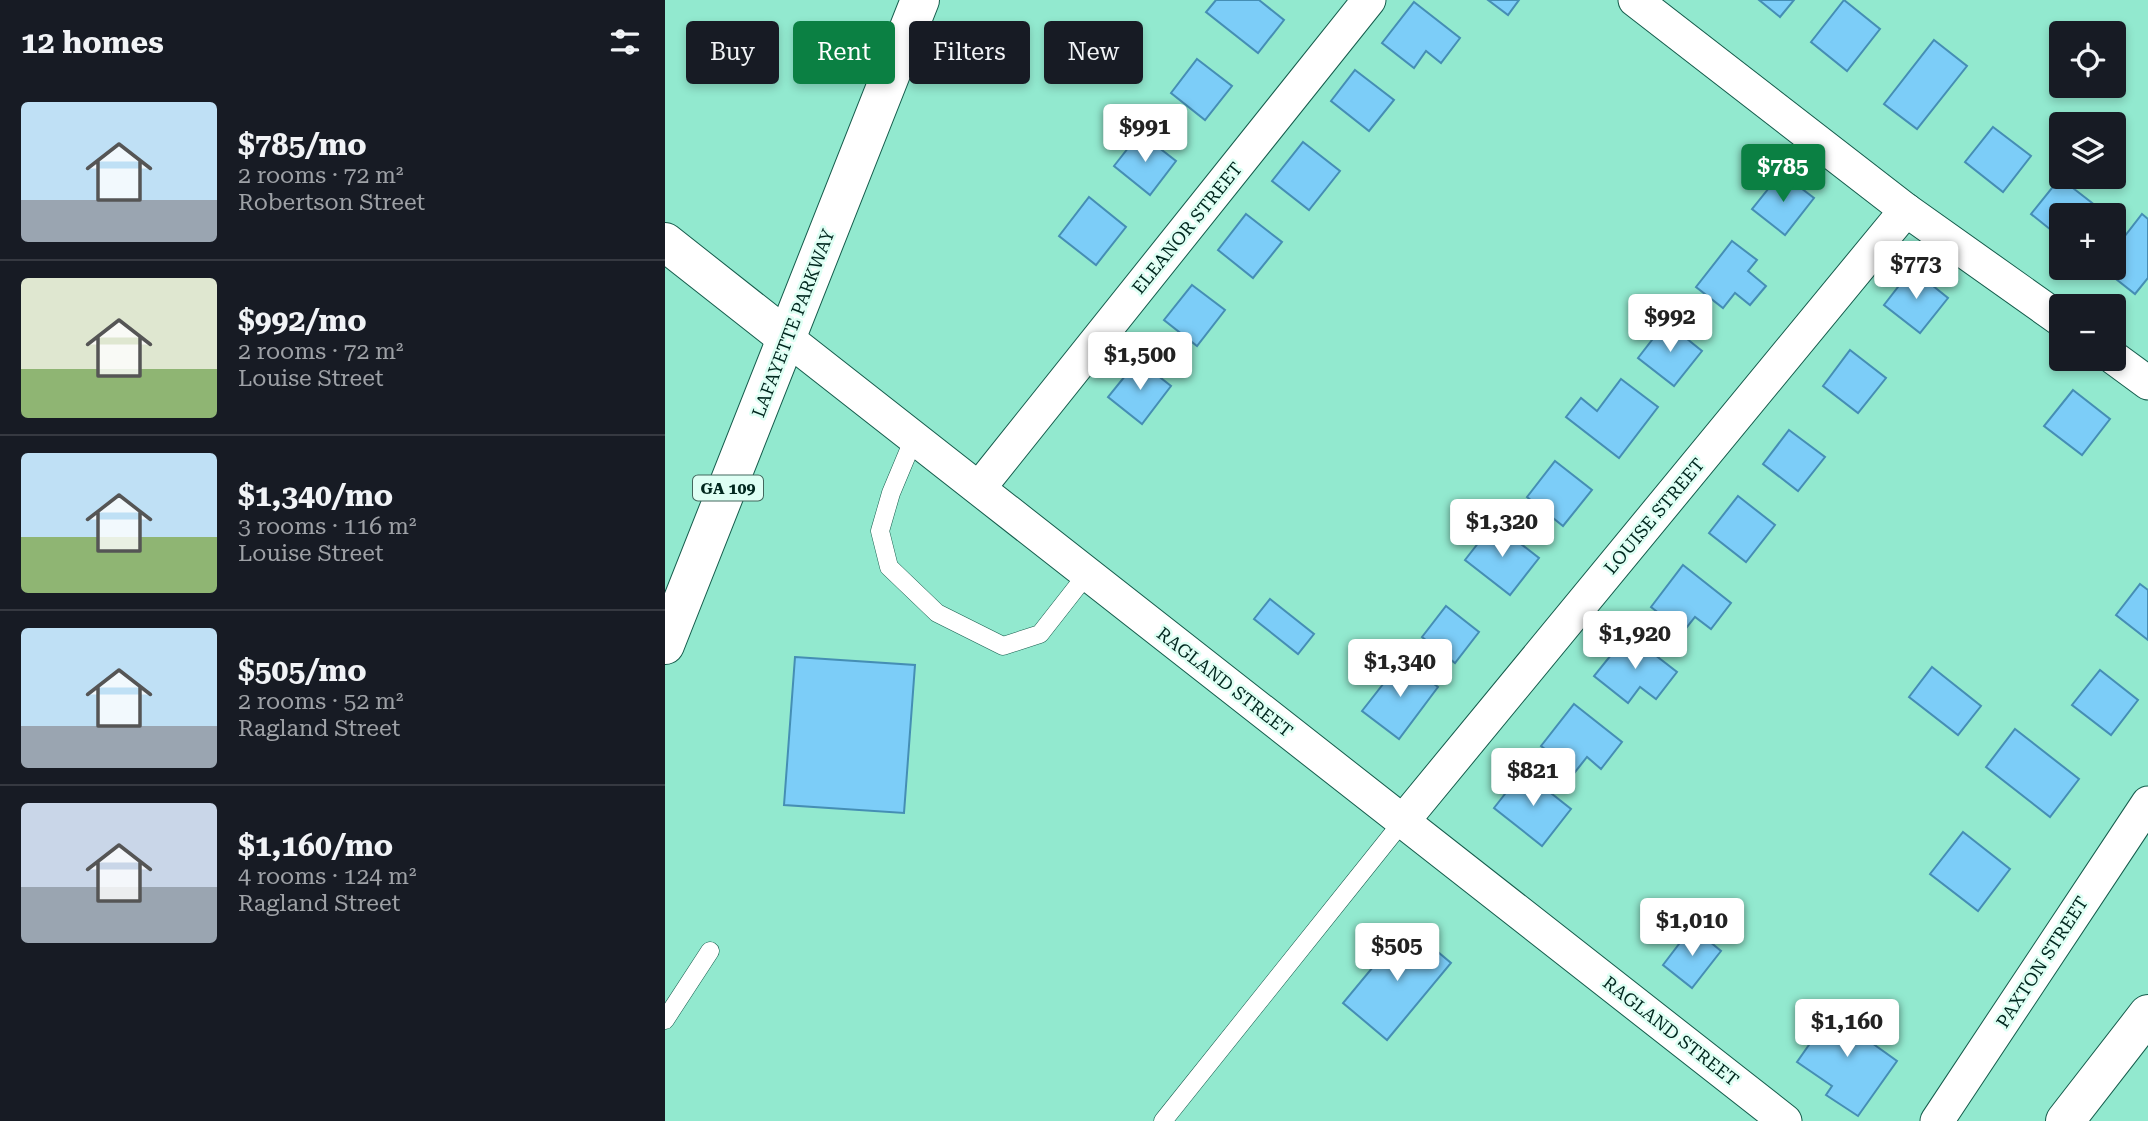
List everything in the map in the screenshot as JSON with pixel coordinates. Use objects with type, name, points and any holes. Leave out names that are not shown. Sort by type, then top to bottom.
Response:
[{"type":"main road","name":"LAFAYETTE PARKWAY","points":[[665,645],[788,339],[919,0]]},
{"type":"main road","name":"RAGLAND STREET","points":[[665,242],[788,339]]},
{"type":"main road","points":[[2065,1121],[2148,1014]]},
{"type":"street","name":"ELEANOR STREET","points":[[979,488],[1369,0]]},
{"type":"street","points":[[1635,0],[1906,211],[2049,312]]},
{"type":"street","name":"LOUISE STREET","points":[[1402,821],[1906,211]]},
{"type":"street","name":"RAGLAND STREET","points":[[788,339],[1786,1121]]},
{"type":"street","points":[[2126,367],[2148,383]]},
{"type":"street","name":"PAXTON STREET","points":[[1937,1121],[2148,803]]},
{"type":"lane","points":[[914,438],[891,493],[880,531],[889,567],[937,613],[1003,646],[1040,634],[1087,573]]},
{"type":"lane","points":[[1163,1121],[1402,821]]},
{"type":"lane","points":[[665,1020],[710,951]]},
{"type":"building","points":[[1216,0],[1259,0],[1284,20],[1258,53],[1206,12]]},
{"type":"building","points":[[1488,0],[1519,0],[1508,15]]},
{"type":"building","points":[[1759,0],[1794,0],[1780,17]]},
{"type":"building","points":[[1844,0],[1880,29],[1847,71],[1811,42]]},
{"type":"building","points":[[1414,2],[1460,38],[1441,63],[1426,51],[1414,68],[1382,43]]},
{"type":"building","points":[[1934,40],[1967,66],[1917,129],[1884,104]]},
{"type":"building","points":[[1197,59],[1232,86],[1205,120],[1171,93]]},
{"type":"building","points":[[1355,70],[1394,100],[1369,131],[1331,101]]},
{"type":"building","points":[[1993,127],[2031,156],[2003,192],[1965,162]]},
{"type":"building","points":[[1140,133],[1176,161],[1150,195],[1114,166]]},
{"type":"building","points":[[1303,142],[1340,171],[1309,210],[1272,181]]},
{"type":"building","points":[[1781,173],[1814,198],[1785,235],[1752,209]]},
{"type":"building","points":[[2051,189],[2074,189],[2092,203],[2049,203],[2049,228],[2031,214]]},
{"type":"building","points":[[1089,197],[1126,227],[1096,265],[1059,236]]},
{"type":"building","points":[[1246,214],[1282,242],[1253,278],[1218,250]]},
{"type":"building","points":[[2142,214],[2148,219],[2148,278],[2135,294],[2117,280],[2126,280],[2126,235]]},
{"type":"building","points":[[1732,241],[1757,260],[1748,271],[1766,286],[1750,305],[1735,293],[1723,308],[1696,287]]},
{"type":"building","points":[[1912,269],[1948,298],[1920,333],[1884,305]]},
{"type":"building","points":[[1192,285],[1225,310],[1197,346],[1164,320]]},
{"type":"building","points":[[1666,322],[1702,351],[1674,386],[1638,358]]},
{"type":"building","points":[[1850,350],[1886,378],[1858,413],[1823,386]]},
{"type":"building","points":[[1138,360],[1171,386],[1142,424],[1108,397]]},
{"type":"building","points":[[1621,379],[1658,407],[1619,458],[1566,417],[1581,398],[1597,411]]},
{"type":"building","points":[[2073,390],[2110,419],[2082,455],[2044,426]]},
{"type":"building","points":[[1789,430],[1825,457],[1798,491],[1763,464]]},
{"type":"building","points":[[1555,461],[1592,490],[1563,526],[1527,497]]},
{"type":"building","points":[[1738,496],[1775,525],[1746,562],[1709,533]]},
{"type":"building","points":[[1494,523],[1539,558],[1510,595],[1465,560]]},
{"type":"building","points":[[1683,565],[1731,603],[1711,629],[1695,617],[1683,632],[1651,607]]},
{"type":"building","points":[[2140,584],[2148,590],[2148,640],[2116,615]]},
{"type":"building","points":[[1270,599],[1314,634],[1298,654],[1254,619]]},
{"type":"building","points":[[1446,606],[1479,632],[1455,663],[1422,637]]},
{"type":"building","points":[[1628,634],[1677,672],[1656,699],[1640,687],[1628,703],[1594,676]]},
{"type":"building","points":[[795,657],[915,665],[904,813],[784,805]]},
{"type":"building","points":[[1402,660],[1438,687],[1399,739],[1362,711]]},
{"type":"building","points":[[1932,667],[1981,706],[1958,735],[1909,697]]},
{"type":"building","points":[[2100,670],[2138,700],[2111,735],[2072,705]]},
{"type":"building","points":[[1574,704],[1622,742],[1601,769],[1587,757],[1575,772],[1541,746]]},
{"type":"building","points":[[2015,729],[2079,779],[2050,817],[1986,767]]},
{"type":"building","points":[[1523,771],[1571,809],[1542,846],[1494,808]]},
{"type":"building","points":[[1963,832],[2010,869],[1978,911],[1930,874]]},
{"type":"building","points":[[1407,926],[1451,963],[1387,1040],[1343,1003]]},
{"type":"building","points":[[1692,927],[1721,951],[1692,988],[1663,965]]},
{"type":"building","points":[[1839,1002],[1874,1026],[1865,1038],[1897,1061],[1858,1116],[1826,1095],[1832,1086],[1797,1062]]}]
